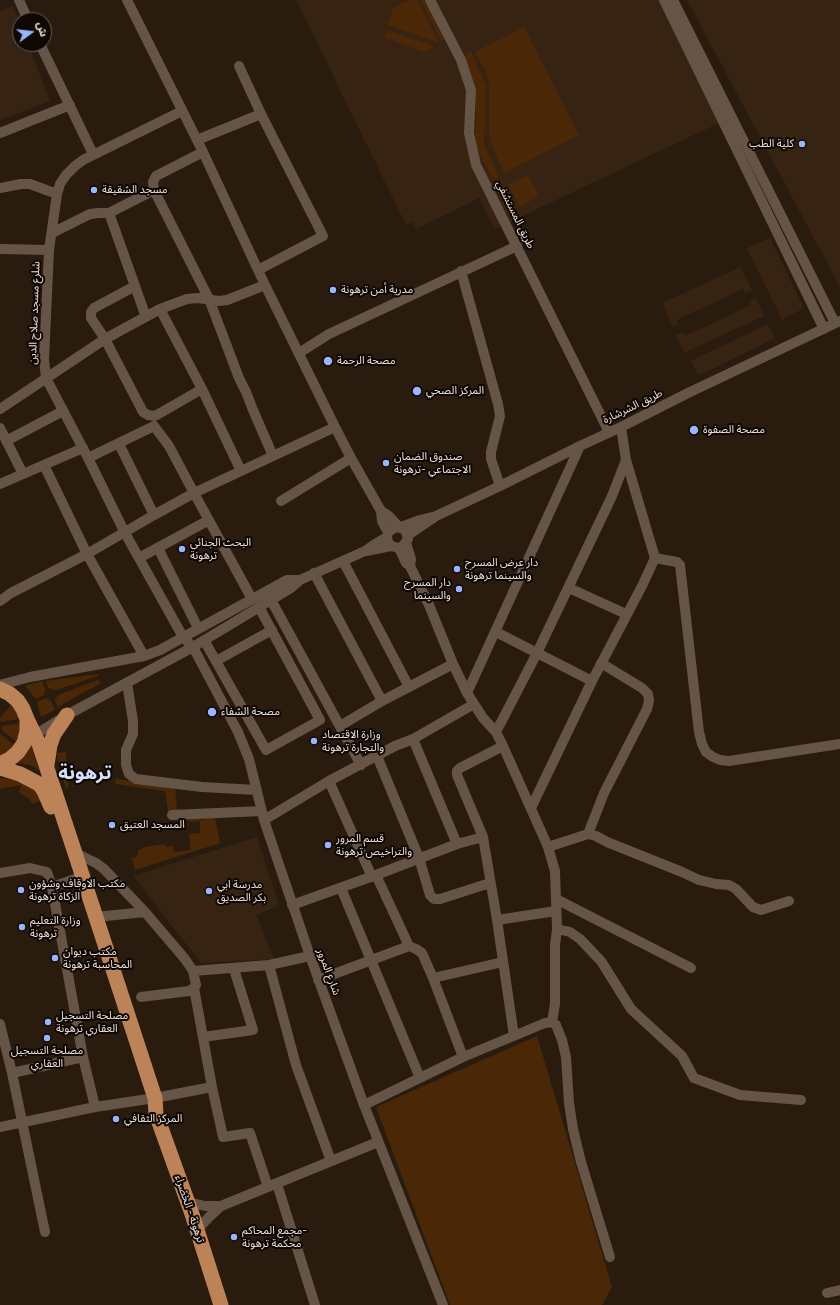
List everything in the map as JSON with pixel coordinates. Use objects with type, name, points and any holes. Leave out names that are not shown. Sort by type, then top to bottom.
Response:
[{"type":"highway","points":[[0,689],[10,694],[24,709],[27,719],[27,731],[30,739],[47,768],[96,917],[150,1098]]},
{"type":"highway","points":[[47,768],[50,745],[60,724],[67,715]]},
{"type":"highway","points":[[0,764],[10,759],[30,739]]},
{"type":"highway","points":[[0,768],[20,774],[39,784],[44,791],[150,1098]]},
{"type":"highway","name":"ترهونة - الخضراء","points":[[150,1098],[188,1202],[221,1305]]},
{"type":"street","points":[[19,0],[24,12]]},
{"type":"street","points":[[127,0],[203,152],[298,353],[351,458],[381,511],[382,520],[397,537],[412,559],[410,566],[430,605],[453,664],[467,693],[483,718],[496,732],[548,847],[555,871],[557,929],[555,945],[555,1004],[552,1022]]},
{"type":"street","name":"طريق المستشفي","points":[[430,0],[461,60],[472,90],[469,133],[476,165],[609,432]]},
{"type":"street","points":[[664,0],[824,329]]},
{"type":"street","points":[[673,0],[838,322]]},
{"type":"street","points":[[44,52],[94,154]]},
{"type":"street","points":[[239,66],[261,114],[323,236],[258,270]]},
{"type":"street","points":[[0,133],[70,105]]},
{"type":"street","name":"شلرع مسجد صلاح الدين","points":[[182,111],[94,154],[75,166],[60,184],[57,194],[50,250],[44,360],[46,378],[125,533],[183,637],[193,647]]},
{"type":"street","points":[[197,140],[261,114]]},
{"type":"street","points":[[203,152],[156,176],[153,182],[154,190],[209,299],[238,378],[246,392],[273,456]]},
{"type":"street","points":[[0,188],[30,184],[57,194]]},
{"type":"street","points":[[52,233],[90,214],[99,212],[109,213],[154,190]]},
{"type":"street","points":[[109,213],[146,317]]},
{"type":"street","points":[[298,353],[329,334],[517,246]]},
{"type":"street","points":[[0,249],[50,250]]},
{"type":"street","points":[[461,271],[498,404],[500,416],[491,452],[491,459],[500,486]]},
{"type":"street","points":[[0,409],[105,339],[160,309],[187,299],[198,298],[227,300],[265,285]]},
{"type":"street","points":[[135,286],[94,308],[91,312],[91,318],[105,339],[143,412],[148,415],[155,416],[202,390]]},
{"type":"street","points":[[160,309],[202,390],[241,471]]},
{"type":"street","name":"طريق الشرشارة","points":[[397,537],[436,516],[688,393],[838,322]]},
{"type":"street","points":[[6,441],[63,411]]},
{"type":"street","points":[[88,458],[154,426],[170,446],[208,520],[272,630],[320,720],[266,750],[204,640]]},
{"type":"street","points":[[0,601],[11,593],[87,554],[194,493],[335,427]]},
{"type":"street","points":[[531,808],[592,681],[655,558],[626,460],[620,427]]},
{"type":"street","points":[[0,428],[23,474]]},
{"type":"street","points":[[119,444],[154,515]]},
{"type":"street","points":[[467,693],[580,446]]},
{"type":"street","points":[[0,484],[83,448]]},
{"type":"street","points":[[281,501],[351,458]]},
{"type":"street","points":[[496,732],[569,588],[612,496],[626,460]]},
{"type":"street","points":[[44,465],[87,554],[144,656]]},
{"type":"street","points":[[139,558],[208,520]]},
{"type":"street","points":[[0,685],[30,677],[144,656],[160,650],[198,628],[256,603],[271,600],[291,588],[300,580],[314,573],[365,551],[376,550],[397,537]]},
{"type":"street","points":[[158,548],[198,628]]},
{"type":"street","points":[[655,558],[676,562],[680,565],[699,732],[706,752],[720,760],[729,761],[840,744]]},
{"type":"street","points":[[343,561],[409,687]]},
{"type":"street","points":[[314,573],[382,701]]},
{"type":"street","points":[[30,739],[67,715],[193,647],[288,580],[300,580]]},
{"type":"street","points":[[569,588],[626,614]]},
{"type":"street","points":[[271,600],[361,764]]},
{"type":"street","points":[[216,661],[272,630]]},
{"type":"street","points":[[496,632],[592,681]]},
{"type":"street","name":"شارع المرور","points":[[193,647],[238,732],[249,759],[263,815],[318,980],[378,1142],[444,1305]]},
{"type":"street","points":[[588,834],[604,793],[647,709],[649,701],[648,694],[642,688],[601,663]]},
{"type":"street","points":[[340,726],[382,701],[453,664]]},
{"type":"street","points":[[127,683],[133,721],[133,734],[126,750],[126,765],[129,774],[136,779],[257,790]]},
{"type":"street","points":[[172,815],[263,815],[395,746],[412,739],[474,704]]},
{"type":"street","points":[[412,739],[457,844]]},
{"type":"street","points":[[503,746],[457,771],[457,775],[483,837],[514,1036]]},
{"type":"street","points":[[377,756],[419,858],[430,894],[434,899],[440,899],[490,883]]},
{"type":"street","points":[[329,781],[409,946]]},
{"type":"street","points":[[548,847],[588,834],[596,836],[699,880],[729,885],[736,889],[753,907],[761,910],[789,901]]},
{"type":"street","points":[[292,905],[374,876],[457,844],[483,837]]},
{"type":"street","points":[[76,853],[96,863],[104,869],[145,912],[186,959],[193,971],[196,985],[194,988],[212,1087],[223,1137],[250,1133],[273,1186],[315,1305]]},
{"type":"street","points":[[0,873],[30,868],[47,872],[52,887],[83,1057],[96,1107]]},
{"type":"street","points":[[52,887],[75,880]]},
{"type":"street","points":[[341,888],[420,1078]]},
{"type":"street","points":[[556,899],[691,968]]},
{"type":"street","points":[[497,920],[556,911]]},
{"type":"street","points":[[96,917],[145,912]]},
{"type":"street","points":[[557,929],[570,932],[580,939],[601,961],[631,1009],[682,1056],[694,1078],[740,1095],[801,1100]]},
{"type":"street","points":[[318,980],[409,946],[416,948],[422,953],[464,1057]]},
{"type":"street","points":[[193,971],[234,969],[269,965],[310,956]]},
{"type":"street","points":[[433,978],[503,962]]},
{"type":"street","points":[[269,965],[296,1065],[331,1161]]},
{"type":"street","points":[[203,1037],[253,1030],[234,969]]},
{"type":"street","points":[[141,997],[194,988]]},
{"type":"street","points":[[364,1105],[464,1057],[545,1023],[552,1022]]},
{"type":"street","points":[[552,1022],[556,1025],[562,1040],[566,1057],[569,1103],[573,1128],[581,1162],[610,1258]]},
{"type":"street","points":[[0,1024],[12,1073],[45,1232]]},
{"type":"street","points":[[12,1073],[83,1057]]},
{"type":"street","points":[[0,1127],[96,1107],[212,1087]]},
{"type":"street","points":[[188,1202],[205,1206],[221,1206],[378,1142]]},
{"type":"street","points":[[197,1230],[221,1206]]},
{"type":"street","points":[[827,1293],[840,1290]]},
{"type":"shaded area","points":[[296,0],[659,0],[719,123],[495,229],[479,198],[416,229],[412,222],[406,225]]},
{"type":"shaded area","points":[[410,0],[418,0],[439,43],[387,25],[394,7]]},
{"type":"shaded area","points":[[421,0],[425,0],[444,39],[441,41]]},
{"type":"shaded area","name":"كلية الطب","points":[[687,0],[840,0],[840,287]]},
{"type":"shaded area","points":[[13,6],[15,12],[12,12],[12,52],[31,52],[50,101],[0,120],[0,11]]},
{"type":"shaded area","points":[[524,27],[579,135],[504,173],[489,139],[489,83],[486,72],[475,52]]},
{"type":"shaded area","points":[[387,30],[435,46],[425,52],[384,38]]},
{"type":"shaded area","points":[[471,51],[486,86],[484,143],[499,176],[493,180],[478,151],[476,143],[476,87],[465,59],[466,55]]},
{"type":"shaded area","points":[[528,175],[539,196],[520,207],[508,185]]},
{"type":"shaded area","points":[[503,186],[516,211],[509,215],[498,193],[500,187]]},
{"type":"shaded area","points":[[770,238],[804,308],[782,320],[747,248]]},
{"type":"shaded area","points":[[741,267],[752,290],[745,293],[743,289],[677,320],[678,324],[673,327],[662,303]]},
{"type":"shaded area","points":[[756,298],[764,316],[684,353],[675,335],[683,332],[685,336],[751,305],[750,301]]},
{"type":"shaded area","points":[[767,324],[775,338],[698,376],[691,361]]},
{"type":"shaded area","points":[[98,674],[98,676],[56,690],[48,688],[46,681]]},
{"type":"shaded area","points":[[98,680],[101,683],[58,707],[54,699],[56,699],[58,695]]},
{"type":"shaded area","points":[[42,681],[46,690],[44,695],[36,699],[25,686]]},
{"type":"shaded area","points":[[46,698],[51,701],[55,710],[41,717],[37,702]]},
{"type":"shaded area","points":[[15,700],[24,718],[1,722],[0,718]]},
{"type":"shaded area","points":[[25,722],[19,744],[1,729],[2,726]]},
{"type":"shaded area","points":[[0,734],[18,748],[0,756]]},
{"type":"shaded area","points":[[31,745],[40,773],[36,768],[30,765],[15,762]]},
{"type":"shaded area","points":[[66,752],[68,786],[66,789],[56,753]]},
{"type":"shaded area","points":[[0,778],[24,780],[29,783],[43,800],[32,804],[29,799],[19,792],[21,785],[0,789]]},
{"type":"shaded area","points":[[116,779],[175,786],[177,811],[168,811],[165,791],[115,784]]},
{"type":"shaded area","points":[[189,817],[199,817],[200,820],[205,820],[205,818],[215,817],[220,843],[135,870],[132,858],[137,857],[138,851],[145,847],[165,844],[166,847],[173,846],[174,852],[191,850],[189,834],[200,833],[200,821],[189,822]]},
{"type":"shaded area","name":"مدرسة ابي بكر الصديق","points":[[257,837],[279,906],[256,915],[274,959],[201,963],[133,876]]},
{"type":"shaded area","points":[[537,1036],[612,1287],[602,1305],[450,1305],[376,1107]]},
{"type":"place","name":"كلية الطب","points":[[802,144]]},
{"type":"place","name":"مسجد الشقيقة","points":[[94,190]]},
{"type":"place","name":"مدرية أمن ترهونة","points":[[333,290]]},
{"type":"place","name":"مصحة الرحمة","points":[[328,361]]},
{"type":"place","name":"المركز الصحي","points":[[417,391]]},
{"type":"place","name":"مصحة الصفوة","points":[[694,430]]},
{"type":"place","name":"صندوق الضمان الاجتماعي -ترهونة","points":[[386,463]]},
{"type":"place","name":"البحث الجنائي ترهونة","points":[[182,549]]},
{"type":"place","name":"دار عرض المسرح والسينما ترهونة","points":[[457,569]]},
{"type":"place","name":"دار المسرح والسينما","points":[[459,589]]},
{"type":"place","name":"مصحة الشفاء","points":[[212,712]]},
{"type":"place","name":"وزارة الاقتصاد والتجارة ترهونة","points":[[314,741]]},
{"type":"place","name":"المسجد العتيق","points":[[112,825]]},
{"type":"place","name":"قسم المرور والتراخيص ترهونة","points":[[328,845]]},
{"type":"place","name":"مكتب الاوقاف وشؤون الزكاة ترهونة","points":[[21,890]]},
{"type":"place","name":"مدرسة ابي بكر الصديق","points":[[209,891]]},
{"type":"place","name":"وزارة التعليم ترهونة","points":[[22,927]]},
{"type":"place","name":"مكتب ديوان المحاسبة ترهونة","points":[[55,958]]},
{"type":"place","name":"مصلحة التسجيل العقاري ترهونة","points":[[48,1022]]},
{"type":"place","name":"مصلحة التسجيل العقاري","points":[[47,1038]]},
{"type":"place","name":"المركز الثقافي","points":[[116,1119]]},
{"type":"place","name":"مجمع المحاكم- محكمة ترهونة","points":[[234,1237]]},
{"type":"district","name":"ترهونة","points":[[85,774]]}]
